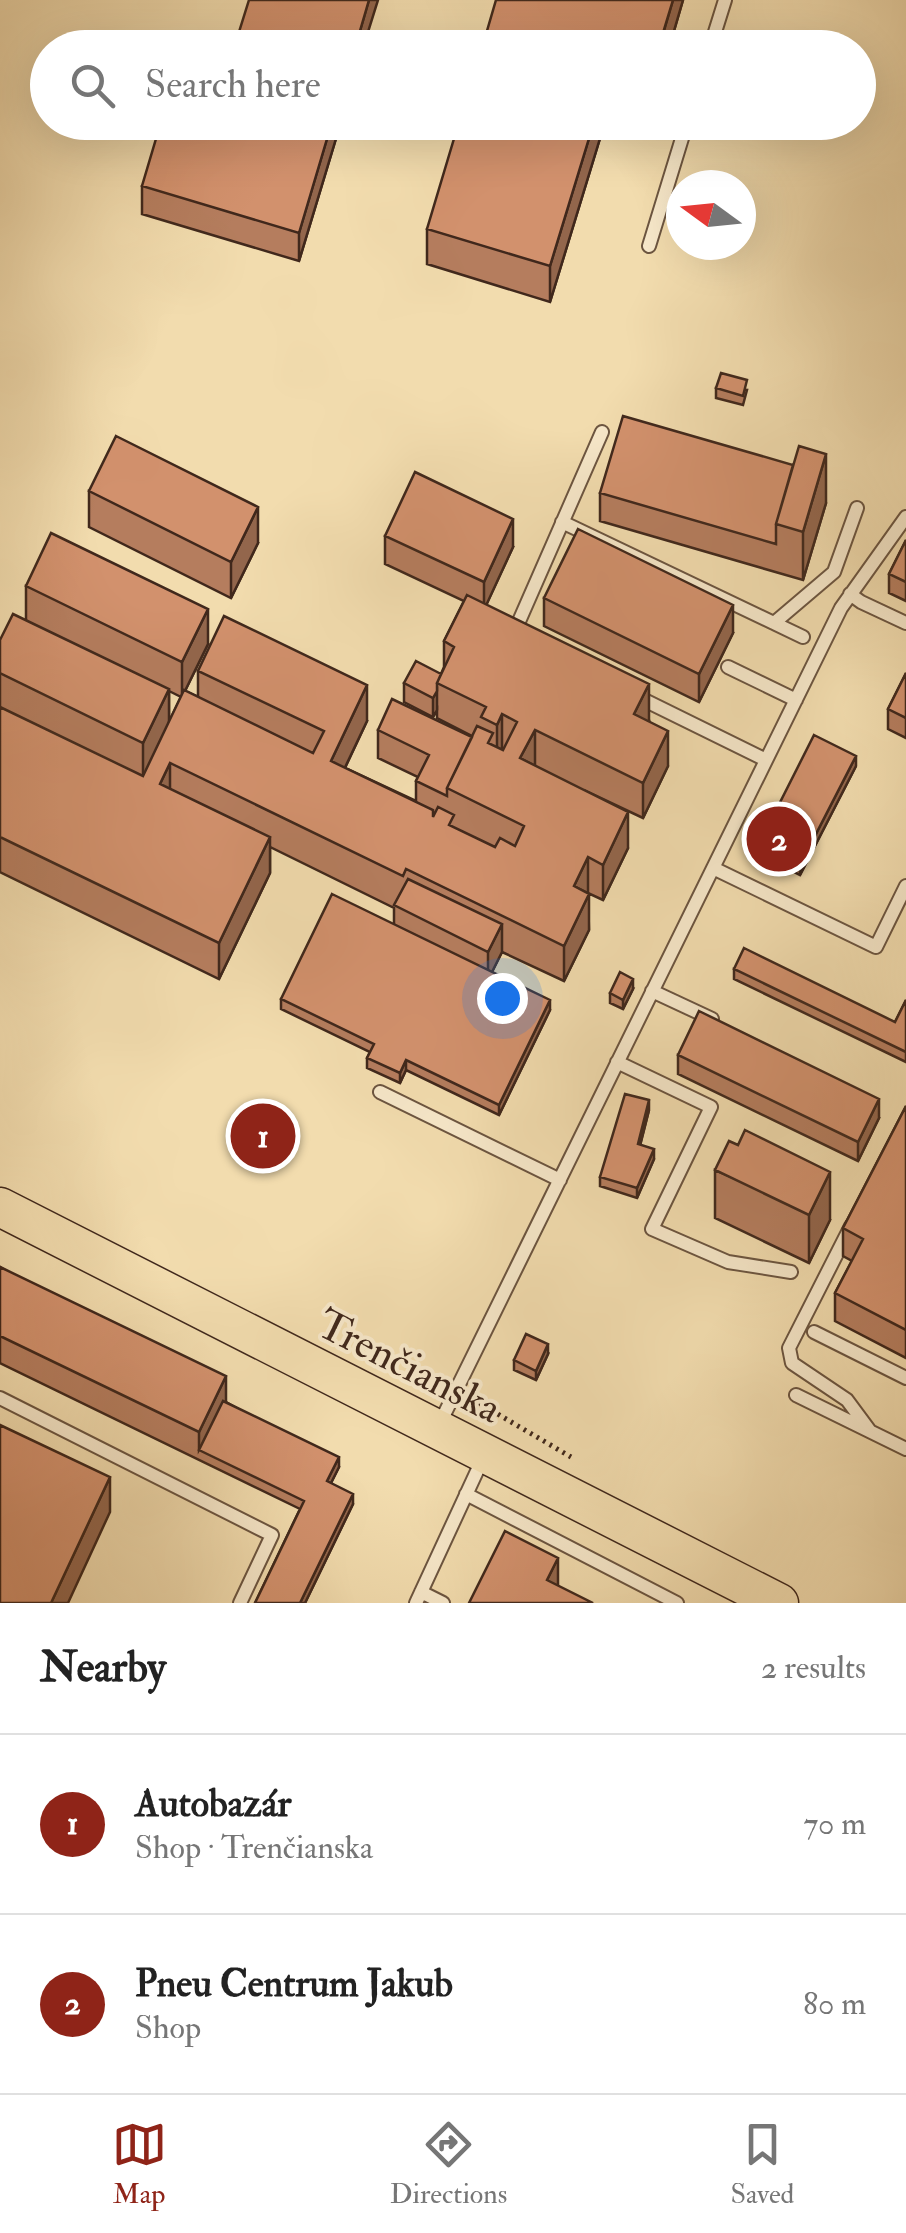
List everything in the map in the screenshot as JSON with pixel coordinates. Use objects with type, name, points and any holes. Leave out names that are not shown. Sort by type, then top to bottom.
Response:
[{"type":"main road","name":"Trenčianska","points":[[0,1207],[779,1603]]},
{"type":"lane","points":[[716,30],[725,0]]},
{"type":"lane","points":[[649,246],[681,140]]},
{"type":"lane","points":[[529,643],[512,635],[602,432]]},
{"type":"lane","points":[[774,623],[834,572],[858,508]]},
{"type":"lane","points":[[437,1429],[850,594],[906,517]]},
{"type":"lane","points":[[562,522],[804,637]]},
{"type":"lane","points":[[850,594],[906,623]]},
{"type":"lane","points":[[728,667],[796,700]]},
{"type":"lane","points":[[614,685],[766,760]]},
{"type":"lane","points":[[713,868],[876,947],[906,886]]},
{"type":"lane","points":[[652,991],[734,1030]]},
{"type":"lane","points":[[618,1062],[711,1107],[652,1229],[728,1262],[791,1272]]},
{"type":"lane","points":[[380,1092],[560,1180]]},
{"type":"lane","points":[[861,1206],[789,1348],[792,1363],[847,1400],[870,1431]]},
{"type":"lane","points":[[814,1332],[906,1378]]},
{"type":"lane","points":[[796,1394],[906,1449]]},
{"type":"lane","points":[[0,1398],[272,1535],[240,1603]]},
{"type":"lane","points":[[443,1603],[418,1597],[485,1454]]},
{"type":"lane","points":[[466,1494],[677,1603]]},
{"type":"path","points":[[456,1390],[571,1457]]},
{"type":"building","points":[[249,0],[369,0],[360,30],[240,30]]},
{"type":"building","points":[[496,0],[673,0],[664,30],[487,30]]},
{"type":"building","points":[[156,140],[327,140],[299,233],[142,186]]},
{"type":"building","points":[[454,140],[588,140],[550,266],[427,229]]},
{"type":"building","points":[[721,373],[747,380],[743,396],[716,388]]},
{"type":"building","points":[[623,416],[793,465],[776,524],[776,544],[600,493]]},
{"type":"building","points":[[116,436],[258,507],[231,562],[89,491]]},
{"type":"building","points":[[799,446],[826,454],[803,532],[776,524]]},
{"type":"building","points":[[415,472],[513,519],[484,582],[385,536]]},
{"type":"building","points":[[578,529],[733,605],[699,674],[544,598]]},
{"type":"building","points":[[51,533],[208,609],[182,662],[26,586]]},
{"type":"building","points":[[906,540],[906,582],[889,574]]},
{"type":"building","points":[[467,595],[649,684],[634,714],[668,731],[643,783],[535,730],[520,758],[628,812],[603,865],[588,857],[574,886],[589,894],[564,946],[406,869],[403,876],[170,763],[160,784],[270,837],[219,943],[0,837],[0,707],[143,776],[184,690],[313,753],[324,731],[198,671],[224,616],[367,685],[331,761],[433,810],[433,817],[438,807],[454,815],[449,825],[495,847],[500,838],[515,846],[524,826],[447,788],[477,726],[493,733],[488,743],[503,750],[517,722],[502,714],[497,725],[481,717],[486,707],[437,683],[454,647],[444,641]]},
{"type":"building","points":[[13,614],[169,689],[143,743],[0,673],[0,640]]},
{"type":"building","points":[[416,661],[441,674],[433,698],[404,683]]},
{"type":"building","points":[[906,673],[906,718],[888,709]]},
{"type":"building","points":[[392,699],[472,737],[447,788],[447,796],[416,781],[429,755],[378,730]]},
{"type":"building","points":[[814,735],[856,756],[800,865],[759,844]]},
{"type":"building","points":[[408,879],[502,924],[488,952],[394,905]]},
{"type":"building","points":[[332,894],[550,1000],[499,1105],[406,1060],[400,1073],[367,1058],[374,1044],[281,999]]},
{"type":"building","points":[[744,948],[895,1022],[906,1000],[906,1052],[734,969]]},
{"type":"building","points":[[620,972],[633,979],[623,1000],[610,993]]},
{"type":"building","points":[[699,1011],[879,1099],[858,1142],[678,1055]]},
{"type":"building","points":[[625,1094],[649,1100],[638,1144],[654,1149],[637,1188],[600,1177]]},
{"type":"building","points":[[906,1106],[906,1330],[835,1293],[863,1239],[843,1228]]},
{"type":"building","points":[[745,1130],[830,1172],[809,1215],[715,1170],[729,1141],[738,1145]]},
{"type":"building","points":[[0,1267],[226,1376],[199,1432],[0,1336]]},
{"type":"building","points":[[526,1334],[548,1344],[536,1371],[514,1360]]},
{"type":"building","points":[[223,1401],[339,1457],[327,1481],[353,1494],[300,1603],[255,1603],[304,1501],[199,1450]]},
{"type":"building","points":[[0,1425],[110,1477],[51,1603],[0,1603]]},
{"type":"building","points":[[505,1531],[558,1558],[547,1580],[593,1603],[469,1603]]},
{"type":"place","name":"Pneu Centrum Jakub","points":[[779,839]]},
{"type":"place","name":"Autobazár","points":[[263,1136]]}]
